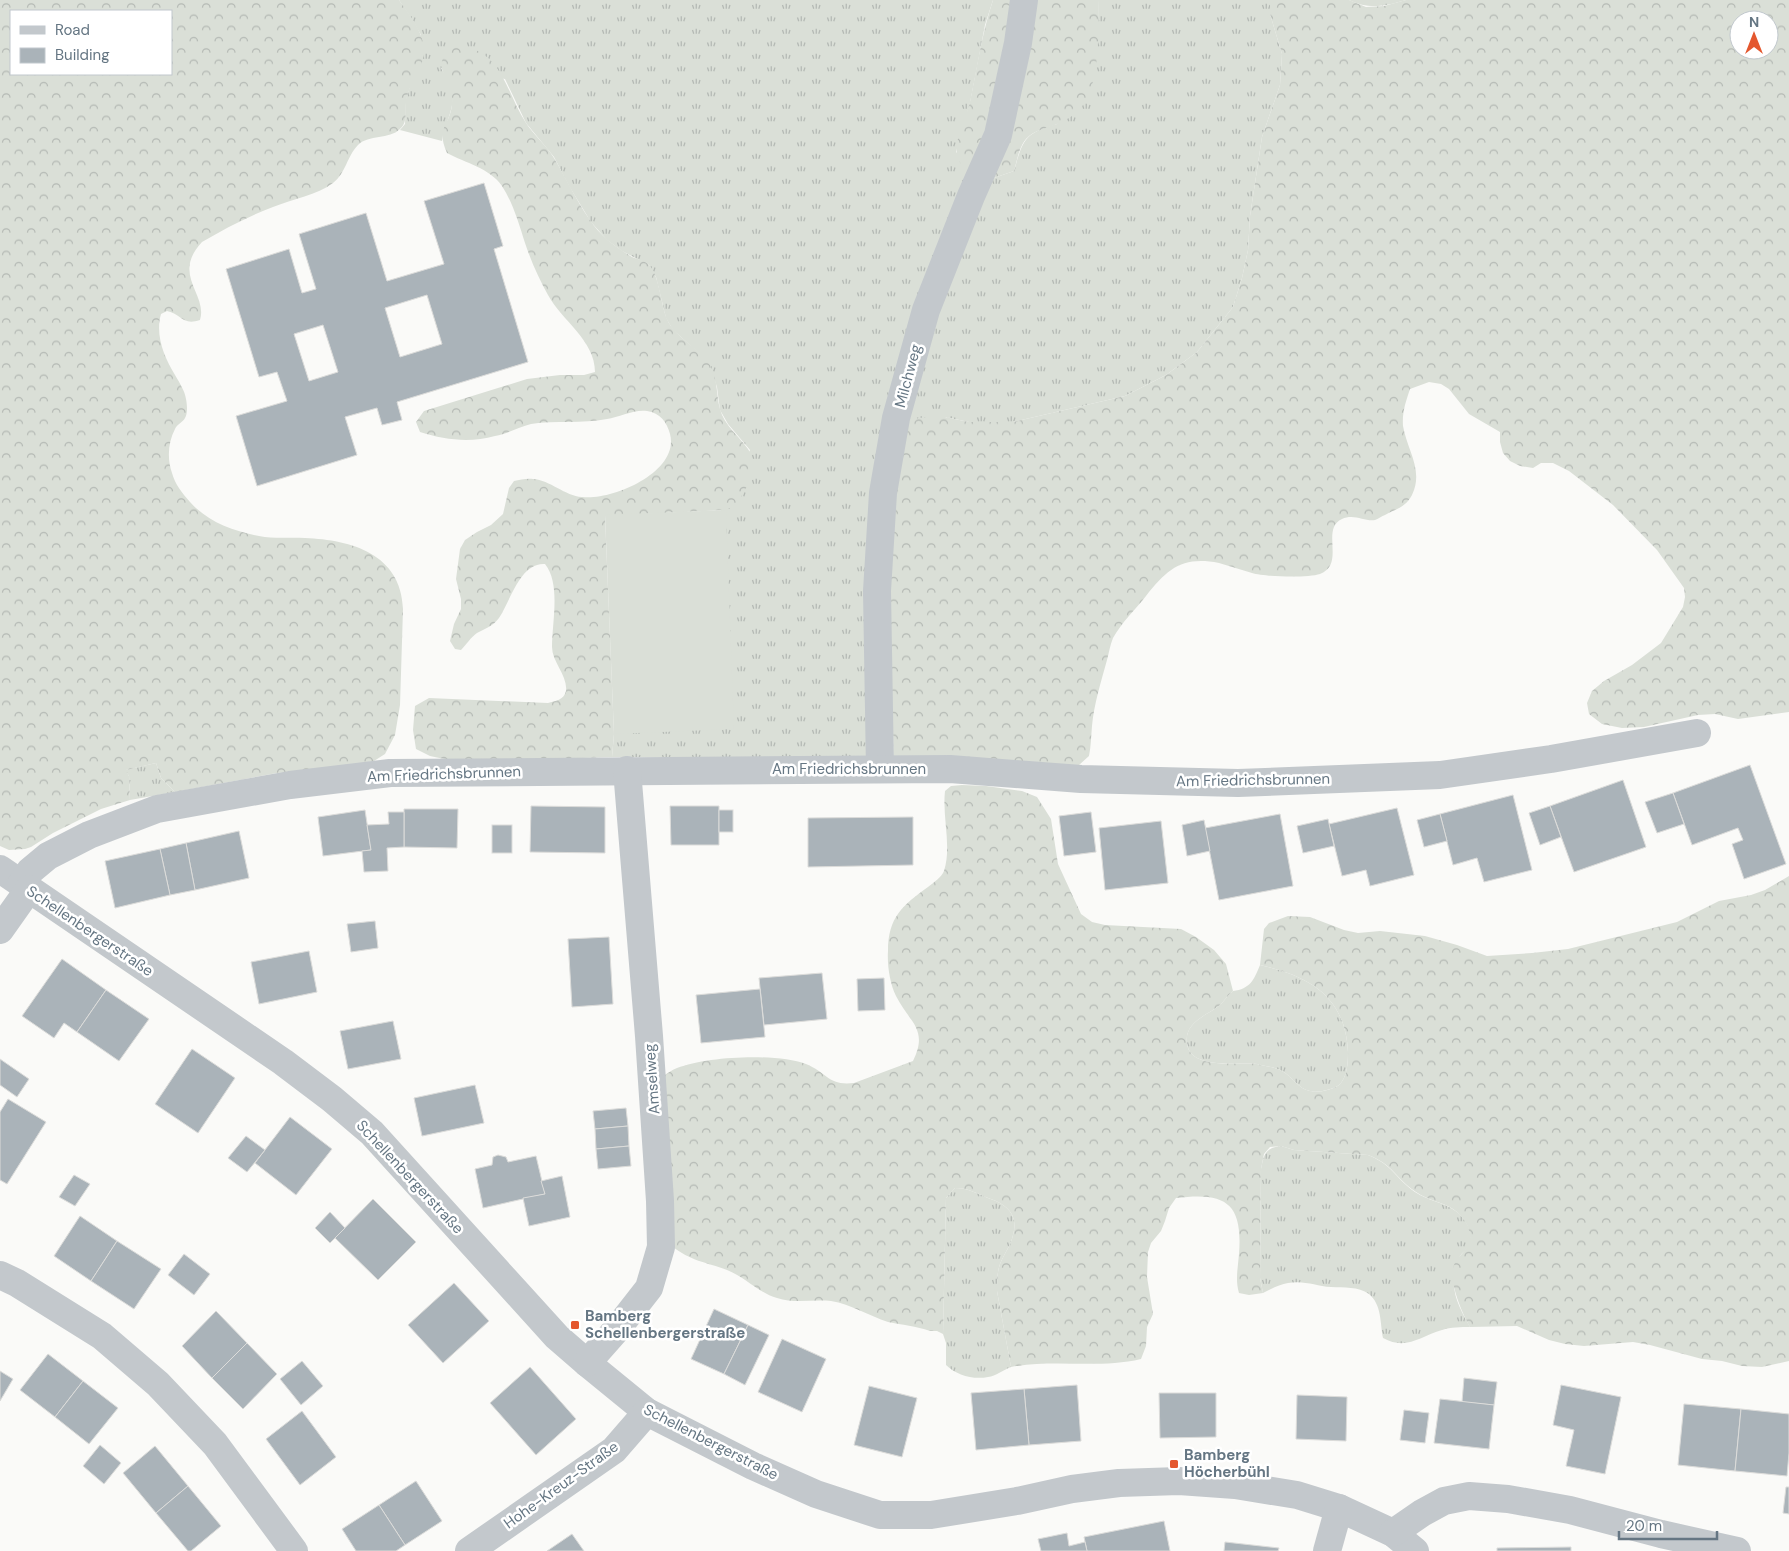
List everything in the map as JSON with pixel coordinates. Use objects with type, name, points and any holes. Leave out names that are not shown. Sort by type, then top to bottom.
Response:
[{"type":"street","name":"Milchweg","points":[[880,769],[877,591],[883,493],[896,418],[926,310],[970,196],[998,135],[1018,43],[1024,0]]},
{"type":"street","name":"Am Friedrichsbrunnen","points":[[0,930],[17,880],[48,856],[89,835],[158,810],[281,786],[390,773],[950,769],[1082,779],[1238,783],[1440,775],[1551,759],[1697,733]]},
{"type":"street","name":"Amselweg","points":[[587,1363],[649,1288],[661,1247],[660,1201],[649,1036],[627,770]]},
{"type":"street","name":"Schellenbergerstraße","points":[[17,880],[283,1062],[332,1099],[372,1133],[557,1336],[587,1363],[647,1412],[753,1466],[816,1494],[880,1515],[931,1515],[1017,1501],[1072,1489],[1118,1483],[1179,1481],[1236,1485],[1297,1495],[1339,1508],[1393,1533],[1415,1551]]},
{"type":"street","points":[[0,1275],[18,1283],[102,1336],[158,1384],[215,1444],[294,1551]]},
{"type":"street","name":"Hohe-Kreuz-Straße","points":[[469,1551],[614,1450],[647,1412]]},
{"type":"street","points":[[1393,1533],[1422,1513],[1444,1501],[1469,1496],[1508,1499],[1570,1510],[1661,1534],[1737,1551]]},
{"type":"street","points":[[1327,1551],[1339,1508]]},
{"type":"green space","points":[[0,0],[399,0],[418,29],[424,53],[422,62],[408,92],[403,126],[390,135],[368,139],[358,145],[341,174],[327,187],[255,214],[202,242],[193,254],[190,264],[192,284],[201,311],[200,320],[189,322],[167,311],[161,314],[159,322],[160,338],[164,353],[183,390],[187,408],[186,416],[176,427],[173,434],[169,456],[170,468],[175,481],[190,502],[205,515],[222,525],[249,534],[276,538],[323,539],[356,547],[384,563],[393,575],[400,590],[403,609],[400,705],[395,735],[385,754],[374,761],[327,769],[277,773],[175,792],[161,778],[156,763],[126,770],[129,776],[130,800],[101,809],[53,833],[31,847],[9,850],[0,846]]},
{"type":"green space","points":[[399,0],[993,0],[985,25],[970,103],[956,152],[988,180],[1014,171],[1026,139],[1046,127],[1057,124],[1097,43],[1099,0],[1270,0],[1270,14],[1282,54],[1280,85],[1262,137],[1250,216],[1248,250],[1233,307],[1197,352],[1166,375],[1125,396],[1013,422],[969,422],[945,417],[887,561],[894,760],[612,757],[614,734],[750,450],[728,424],[720,410],[717,387],[710,366],[700,354],[673,330],[666,318],[656,277],[649,265],[622,251],[607,240],[591,222],[554,157],[526,123],[505,79],[441,68],[450,84],[453,96],[442,141],[400,130],[405,124],[406,99],[412,80],[421,35]]},
{"type":"green space","points":[[993,0],[1099,0],[1099,26],[1097,57],[1092,86],[1087,99],[1080,109],[1063,121],[1029,136],[1022,146],[1014,171],[988,180],[973,173],[961,164],[957,154],[957,142],[970,102]]},
{"type":"green space","points":[[1270,0],[1349,0],[1366,7],[1384,6],[1406,0],[1789,0],[1789,712],[1738,719],[1715,714],[1698,715],[1644,727],[1622,728],[1602,724],[1589,714],[1587,703],[1592,691],[1661,643],[1683,607],[1684,588],[1657,550],[1613,505],[1569,471],[1553,463],[1541,463],[1533,468],[1520,466],[1510,461],[1503,453],[1500,432],[1469,414],[1449,389],[1441,384],[1429,382],[1410,389],[1404,411],[1403,426],[1414,460],[1416,477],[1410,499],[1404,505],[1375,520],[1346,517],[1336,524],[1332,538],[1333,555],[1328,569],[1314,575],[1276,576],[1252,573],[1219,563],[1196,561],[1177,566],[1154,586],[1124,621],[1113,638],[1094,710],[1089,756],[1079,765],[1066,767],[894,760],[887,561],[906,429],[918,418],[945,417],[969,422],[1013,422],[1125,396],[1166,375],[1197,352],[1233,307],[1242,278],[1248,250],[1250,216],[1262,137],[1280,85],[1282,54],[1270,14]]},
{"type":"green space","points":[[1349,0],[1406,0],[1371,6]]},
{"type":"green space","points":[[457,46],[472,49],[484,55],[493,63],[501,74],[526,123],[554,158],[594,226],[614,245],[632,257],[643,261],[652,269],[658,282],[667,319],[676,332],[700,353],[710,365],[722,415],[751,455],[752,470],[744,493],[734,505],[726,510],[605,516],[614,734],[612,757],[494,761],[444,759],[430,756],[416,749],[413,730],[415,706],[429,698],[548,703],[559,700],[565,694],[565,680],[554,658],[552,647],[554,592],[550,572],[545,564],[536,565],[522,576],[499,618],[489,627],[477,633],[461,650],[455,649],[450,641],[454,624],[461,609],[461,599],[456,579],[460,549],[465,540],[491,525],[503,514],[509,488],[514,481],[539,480],[570,494],[582,497],[610,494],[626,489],[654,472],[665,460],[670,448],[670,434],[665,422],[656,414],[647,411],[632,412],[598,420],[531,424],[500,435],[467,440],[448,439],[420,432],[416,422],[424,411],[527,379],[560,375],[584,375],[595,372],[594,361],[584,340],[554,304],[541,283],[513,206],[502,186],[484,170],[447,153],[443,132],[451,110],[452,98],[441,64],[444,54]]},
{"type":"green space","points":[[726,510],[734,729],[614,734],[605,515]]},
{"type":"green space","points":[[156,763],[161,778],[175,792],[130,800],[129,776],[125,770]]},
{"type":"green space","points":[[962,785],[1022,791],[1037,797],[1051,819],[1058,864],[1081,914],[1092,922],[1105,925],[1181,929],[1214,950],[1226,964],[1233,991],[1220,1005],[1193,1024],[1187,1036],[1190,1052],[1205,1061],[1227,1064],[1257,1064],[1273,1068],[1286,1073],[1302,1088],[1313,1092],[1333,1088],[1342,1082],[1348,1057],[1346,1034],[1340,1017],[1332,1003],[1322,992],[1295,976],[1260,965],[1264,929],[1269,923],[1288,916],[1310,917],[1344,930],[1358,933],[1380,931],[1425,936],[1487,956],[1532,953],[1568,949],[1677,922],[1719,901],[1751,895],[1765,890],[1789,876],[1789,1361],[1762,1367],[1742,1366],[1702,1359],[1633,1342],[1584,1346],[1549,1340],[1517,1326],[1470,1327],[1463,1314],[1454,1288],[1454,1265],[1470,1241],[1470,1232],[1466,1223],[1457,1212],[1416,1192],[1389,1167],[1368,1155],[1294,1150],[1281,1146],[1270,1147],[1264,1154],[1261,1169],[1260,1278],[1263,1293],[1249,1295],[1239,1293],[1237,1278],[1239,1254],[1238,1222],[1234,1212],[1227,1204],[1219,1199],[1207,1197],[1176,1198],[1169,1208],[1161,1231],[1151,1243],[1148,1252],[1147,1277],[1153,1314],[1147,1327],[1146,1346],[1141,1359],[1125,1362],[1044,1364],[1011,1367],[997,1284],[999,1267],[1012,1239],[1014,1221],[1009,1211],[1000,1203],[968,1190],[955,1188],[946,1198],[943,1334],[937,1331],[888,1322],[853,1307],[831,1301],[791,1301],[770,1296],[734,1273],[692,1258],[679,1251],[672,1246],[661,1078],[675,1069],[690,1064],[742,1057],[760,1057],[778,1058],[806,1064],[833,1081],[854,1083],[913,1061],[919,1041],[918,1033],[892,986],[888,962],[889,939],[894,921],[904,906],[937,880],[944,871],[947,852],[945,791],[951,786]]},
{"type":"green space","points":[[1260,965],[1295,976],[1309,983],[1322,992],[1332,1003],[1340,1017],[1346,1034],[1348,1053],[1345,1074],[1339,1085],[1324,1091],[1310,1091],[1302,1088],[1286,1073],[1276,1068],[1257,1064],[1227,1064],[1205,1061],[1190,1052],[1187,1036],[1193,1024],[1220,1005],[1233,991],[1244,988],[1251,983]]},
{"type":"green space","points":[[1281,1146],[1294,1150],[1368,1155],[1383,1163],[1415,1192],[1447,1206],[1460,1215],[1470,1231],[1470,1241],[1469,1246],[1459,1258],[1454,1278],[1454,1290],[1459,1306],[1470,1327],[1445,1329],[1406,1343],[1391,1342],[1383,1338],[1380,1315],[1376,1303],[1365,1291],[1294,1282],[1282,1284],[1263,1293],[1260,1278],[1261,1169],[1263,1159],[1268,1150]]},
{"type":"green space","points":[[955,1188],[972,1191],[1000,1203],[1009,1211],[1014,1221],[1012,1239],[999,1267],[997,1284],[1011,1367],[988,1377],[965,1376],[955,1372],[946,1365],[946,1343],[943,1334],[946,1198]]},
{"type":"building","points":[[484,183],[503,246],[494,249],[528,362],[397,402],[402,420],[382,425],[377,408],[345,417],[357,455],[257,486],[236,416],[287,401],[277,372],[259,377],[226,269],[289,249],[302,293],[316,289],[299,234],[366,213],[387,281],[444,264],[424,201]],"holes":[[[427,295],[442,344],[400,357],[385,308]],[[323,325],[338,372],[309,381],[294,334]]]},
{"type":"building","points":[[1750,765],[1786,864],[1744,879],[1732,844],[1743,840],[1738,828],[1692,845],[1673,793]]},
{"type":"building","points":[[1623,780],[1646,847],[1574,872],[1550,806]]},
{"type":"building","points":[[1673,793],[1684,824],[1657,833],[1645,802]]},
{"type":"building","points":[[1513,795],[1532,870],[1484,882],[1477,858],[1453,865],[1440,814]]},
{"type":"building","points":[[531,806],[605,807],[605,853],[530,852]]},
{"type":"building","points":[[670,806],[719,806],[719,845],[671,845]]},
{"type":"building","points":[[1550,806],[1561,837],[1540,845],[1529,813]]},
{"type":"building","points":[[1397,808],[1414,875],[1370,886],[1366,870],[1342,876],[1329,824]]},
{"type":"building","points":[[404,809],[458,809],[457,848],[404,847]]},
{"type":"building","points":[[365,810],[371,850],[323,856],[318,817]]},
{"type":"building","points":[[719,810],[733,810],[733,832],[719,832]]},
{"type":"building","points":[[388,812],[404,812],[404,847],[387,848],[388,871],[364,872],[362,851],[371,850],[367,825],[389,824]]},
{"type":"building","points":[[1091,812],[1096,852],[1064,856],[1059,816]]},
{"type":"building","points":[[1280,814],[1293,886],[1219,900],[1205,828]]},
{"type":"building","points":[[1440,814],[1447,841],[1424,847],[1417,820]]},
{"type":"building","points":[[913,817],[913,865],[808,867],[808,818]]},
{"type":"building","points":[[1328,819],[1334,846],[1303,853],[1297,826]]},
{"type":"building","points":[[1204,820],[1210,851],[1187,856],[1182,825]]},
{"type":"building","points":[[1161,821],[1168,883],[1105,890],[1099,828]]},
{"type":"building","points":[[492,825],[512,825],[512,853],[492,853]]},
{"type":"building","points":[[239,831],[249,878],[195,890],[186,843]]},
{"type":"building","points":[[186,843],[195,890],[170,895],[160,849]]},
{"type":"building","points":[[160,849],[170,895],[115,908],[105,861]]},
{"type":"building","points":[[375,921],[378,948],[351,952],[347,924]]},
{"type":"building","points":[[609,937],[613,1004],[572,1007],[568,939]]},
{"type":"building","points":[[309,951],[317,992],[259,1004],[251,962]]},
{"type":"building","points":[[62,959],[106,990],[77,1032],[64,1023],[54,1038],[22,1016]]},
{"type":"building","points":[[822,973],[827,1019],[764,1025],[759,978]]},
{"type":"building","points":[[884,978],[885,1010],[858,1011],[857,979]]},
{"type":"building","points":[[760,989],[765,1037],[701,1043],[696,995]]},
{"type":"building","points":[[106,990],[149,1019],[119,1061],[77,1032]]},
{"type":"building","points":[[393,1021],[401,1059],[348,1069],[340,1031]]},
{"type":"building","points":[[192,1049],[235,1078],[198,1133],[155,1104]]},
{"type":"building","points":[[0,1059],[29,1079],[17,1097],[0,1085]]},
{"type":"building","points":[[475,1085],[484,1123],[422,1136],[414,1098]]},
{"type":"building","points":[[8,1099],[46,1122],[7,1184],[0,1180],[0,1112]]},
{"type":"building","points":[[626,1108],[628,1126],[595,1129],[593,1111]]},
{"type":"building","points":[[290,1117],[332,1149],[296,1195],[255,1163]]},
{"type":"building","points":[[628,1126],[629,1146],[596,1149],[595,1129]]},
{"type":"building","points":[[246,1136],[265,1150],[247,1172],[228,1158]]},
{"type":"building","points":[[629,1146],[631,1166],[598,1169],[596,1149]]},
{"type":"building","points":[[498,1155],[506,1157],[508,1162],[536,1156],[545,1194],[483,1208],[475,1169],[492,1165],[493,1157]]},
{"type":"building","points":[[74,1175],[90,1184],[75,1206],[59,1197]]},
{"type":"building","points":[[562,1176],[570,1217],[529,1226],[523,1198],[545,1194],[541,1181]]},
{"type":"building","points":[[373,1199],[416,1242],[378,1280],[335,1238]]},
{"type":"building","points":[[330,1212],[345,1228],[330,1243],[315,1228]]},
{"type":"building","points":[[80,1216],[117,1241],[91,1281],[54,1256]]},
{"type":"building","points":[[117,1241],[161,1269],[134,1309],[91,1281]]},
{"type":"building","points":[[184,1254],[210,1274],[194,1295],[168,1275]]},
{"type":"building","points":[[454,1283],[489,1321],[443,1363],[408,1325]]},
{"type":"building","points":[[714,1309],[748,1325],[724,1374],[691,1359]]},
{"type":"building","points":[[216,1311],[247,1343],[212,1378],[182,1346]]},
{"type":"building","points":[[748,1325],[769,1335],[745,1385],[724,1374]]},
{"type":"building","points":[[782,1339],[826,1359],[802,1412],[758,1392]]},
{"type":"building","points":[[247,1343],[277,1374],[243,1409],[212,1378]]},
{"type":"building","points":[[48,1354],[83,1381],[55,1417],[20,1390]]},
{"type":"building","points":[[302,1361],[323,1386],[301,1405],[280,1379]]},
{"type":"building","points":[[530,1367],[576,1419],[536,1455],[490,1403]]},
{"type":"building","points":[[0,1371],[13,1379],[0,1401]]},
{"type":"building","points":[[1464,1378],[1497,1382],[1494,1405],[1462,1402]]},
{"type":"building","points":[[83,1381],[118,1408],[89,1444],[55,1417]]},
{"type":"building","points":[[1077,1385],[1081,1441],[1029,1445],[1024,1389]]},
{"type":"building","points":[[1561,1385],[1621,1397],[1605,1474],[1566,1466],[1574,1430],[1553,1425]]},
{"type":"building","points":[[869,1386],[917,1398],[902,1457],[854,1445]]},
{"type":"building","points":[[1024,1389],[1029,1445],[976,1450],[971,1393]]},
{"type":"building","points":[[1159,1393],[1216,1393],[1216,1437],[1160,1438]]},
{"type":"building","points":[[1297,1395],[1347,1397],[1346,1441],[1296,1439]]},
{"type":"building","points":[[1440,1399],[1494,1405],[1489,1449],[1434,1443]]},
{"type":"building","points":[[1684,1404],[1741,1409],[1735,1471],[1678,1465]]},
{"type":"building","points":[[1741,1409],[1789,1414],[1787,1476],[1735,1471]]},
{"type":"building","points":[[1404,1410],[1429,1413],[1425,1443],[1400,1440]]},
{"type":"building","points":[[302,1411],[336,1457],[300,1485],[266,1439]]},
{"type":"building","points":[[100,1445],[121,1463],[104,1484],[83,1466]]},
{"type":"building","points":[[155,1446],[188,1486],[156,1513],[123,1473]]},
{"type":"building","points":[[416,1481],[442,1521],[405,1545],[379,1505]]},
{"type":"building","points":[[188,1486],[221,1526],[191,1551],[188,1551],[156,1513]]},
{"type":"building","points":[[1786,1487],[1789,1487],[1789,1514],[1783,1513]]},
{"type":"building","points":[[379,1505],[405,1545],[396,1551],[356,1551],[342,1529]]},
{"type":"building","points":[[1164,1521],[1170,1551],[1087,1551],[1084,1537]]},
{"type":"building","points":[[1067,1533],[1069,1546],[1085,1542],[1087,1551],[1041,1551],[1038,1539]]},
{"type":"building","points":[[572,1534],[584,1551],[547,1551]]},
{"type":"building","points":[[1225,1542],[1279,1548],[1278,1551],[1224,1551]]},
{"type":"building","points":[[1571,1547],[1571,1551],[1497,1551],[1497,1548]]},
{"type":"place","name":"Bamberg Schellenbergerstraße","points":[[575,1325]]},
{"type":"place","name":"Bamberg Höcherbühl","points":[[1174,1464]]}]
